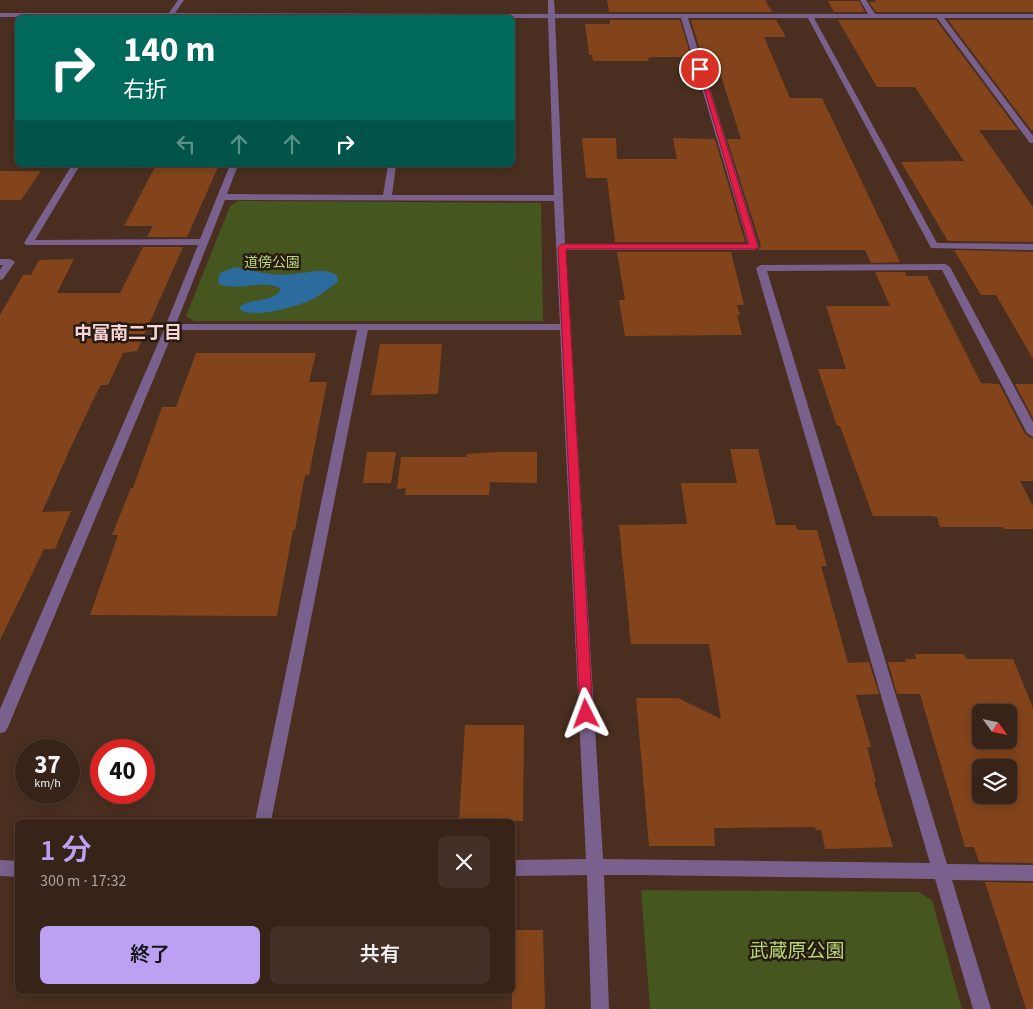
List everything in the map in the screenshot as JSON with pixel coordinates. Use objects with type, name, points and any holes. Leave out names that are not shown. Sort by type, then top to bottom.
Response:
[{"type":"street","points":[[171,15],[181,0]]},
{"type":"street","points":[[551,0],[558,198],[595,868],[600,1009]]},
{"type":"street","points":[[863,0],[873,16]]},
{"type":"street","points":[[0,15],[15,15]]},
{"type":"street","points":[[515,15],[1033,16]]},
{"type":"street","points":[[562,247],[754,247],[684,16]]},
{"type":"street","points":[[810,16],[934,246],[1033,247]]},
{"type":"street","points":[[939,16],[1033,141]]},
{"type":"street","points":[[75,167],[29,243],[205,242]]},
{"type":"street","points":[[0,727],[170,327],[233,167]]},
{"type":"street","points":[[387,197],[392,167]]},
{"type":"street","points":[[221,197],[558,198]]},
{"type":"street","points":[[0,262],[10,262],[0,277]]},
{"type":"street","points":[[982,1009],[761,268],[945,267],[1033,434]]},
{"type":"street","points":[[170,327],[566,328]]},
{"type":"street","points":[[263,819],[363,327]]},
{"type":"street","points":[[0,868],[15,869]]},
{"type":"street","points":[[515,868],[1033,873]]},
{"type":"green space","name":"道傍公園","points":[[238,201],[541,203],[543,321],[194,321],[186,316],[230,206]]},
{"type":"green space","name":"武蔵原公園","points":[[641,890],[918,892],[932,900],[962,1009],[650,1009]]},
{"type":"water","points":[[235,267],[279,275],[317,271],[328,272],[337,276],[338,281],[323,293],[306,302],[264,313],[245,312],[239,308],[249,302],[272,297],[281,289],[267,285],[235,287],[219,284],[220,273]]},
{"type":"building","points":[[607,0],[765,0],[772,12],[609,12]]},
{"type":"building","points":[[875,0],[1033,0],[1033,12],[876,12],[869,2],[876,2]]},
{"type":"building","points":[[828,1],[859,1],[865,12],[834,12]]},
{"type":"building","points":[[610,20],[680,20],[691,57],[654,57],[648,58],[649,61],[593,61],[592,55],[589,55],[585,24],[610,24]]},
{"type":"building","points":[[691,20],[776,20],[786,37],[764,37],[790,98],[822,98],[900,262],[871,263],[865,250],[758,250],[761,246],[727,139],[741,139],[715,57],[702,57]]},
{"type":"building","points":[[838,20],[936,20],[1018,130],[979,130],[1033,207],[1033,242],[948,241],[901,162],[964,161],[915,87],[877,87]]},
{"type":"building","points":[[948,20],[1033,20],[1033,130],[1031,130]]},
{"type":"building","points":[[582,138],[616,138],[617,159],[677,159],[673,138],[715,139],[745,242],[615,242],[607,178],[586,178]]},
{"type":"building","points":[[155,167],[218,167],[187,237],[147,237],[153,226],[124,226]]},
{"type":"building","points":[[0,171],[41,171],[21,200],[0,200]]},
{"type":"building","points":[[143,247],[183,247],[137,351],[123,353],[108,385],[101,385],[70,449],[42,512],[71,511],[55,549],[44,549],[0,640],[0,315],[23,275],[31,275],[39,260],[74,259],[57,293],[120,293]]},
{"type":"building","points":[[954,250],[1033,252],[1033,359],[996,295],[981,295]]},
{"type":"building","points":[[617,252],[731,252],[744,305],[737,305],[740,315],[737,315],[742,335],[625,336],[619,300],[625,300]]},
{"type":"building","points":[[875,272],[905,272],[906,276],[927,276],[981,383],[999,384],[1025,434],[1033,439],[1033,481],[1020,481],[1033,506],[1033,529],[940,527],[937,517],[932,516],[873,516],[840,426],[837,426],[818,369],[846,369],[826,306],[890,306]]},
{"type":"building","points":[[380,344],[442,344],[438,394],[371,395]]},
{"type":"building","points":[[196,353],[316,353],[309,382],[327,382],[309,475],[305,475],[295,530],[293,530],[277,616],[90,615],[118,535],[112,535],[131,488],[133,488],[162,407],[176,407]]},
{"type":"building","points":[[1015,384],[1033,384],[1033,418]]},
{"type":"building","points":[[730,449],[758,449],[776,525],[796,525],[797,530],[817,530],[827,566],[821,566],[848,663],[869,662],[879,694],[856,695],[871,747],[867,747],[876,782],[874,782],[893,847],[825,849],[821,830],[816,830],[815,827],[714,828],[715,846],[649,846],[636,698],[678,698],[721,719],[709,644],[631,644],[619,525],[687,524],[681,483],[737,483]]},
{"type":"building","points":[[367,452],[396,452],[391,483],[363,483]]},
{"type":"building","points":[[537,452],[537,483],[490,482],[489,495],[405,495],[406,488],[397,489],[401,457],[467,457],[467,454]]},
{"type":"building","points":[[915,654],[964,654],[966,659],[1013,659],[1033,708],[1033,863],[979,862],[974,847],[965,847],[920,694],[897,694],[888,662],[906,662],[905,659],[916,659]]},
{"type":"building","points":[[465,725],[524,725],[523,821],[515,821],[515,819],[459,819]]},
{"type":"building","points":[[985,882],[1033,883],[1033,1009],[1026,1009]]},
{"type":"building","points":[[515,930],[543,930],[545,1009],[512,1009],[512,994],[515,994]]},
{"type":"district","name":"中富南二丁目","points":[[128,333]]},
{"type":"route","points":[[586,714],[562,247],[754,247],[700,69]]}]
